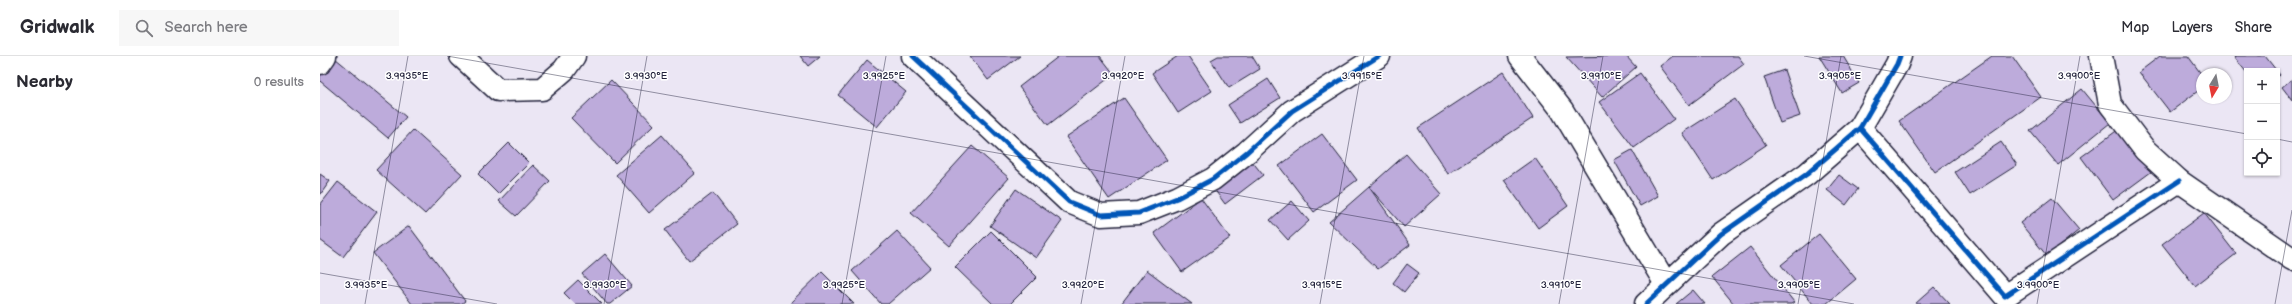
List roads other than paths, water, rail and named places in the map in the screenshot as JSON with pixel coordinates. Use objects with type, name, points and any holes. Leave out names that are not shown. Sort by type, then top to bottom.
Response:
[{"type":"street","points":[[320,63],[325,56]]},
{"type":"street","points":[[461,56],[498,90],[542,89],[564,70],[574,56]]},
{"type":"street","points":[[913,56],[1069,202],[1101,215],[1139,213],[1177,198],[1213,179],[1247,152],[1292,111],[1379,56]]},
{"type":"street","points":[[1520,56],[1562,110],[1666,284]]},
{"type":"street","points":[[1646,304],[1721,234],[1807,174],[1860,128],[1897,64],[1900,56]]},
{"type":"street","points":[[2101,56],[2110,104],[2145,150],[2179,180],[2292,259]]},
{"type":"street","points":[[1860,128],[2005,296],[2179,180]]}]
